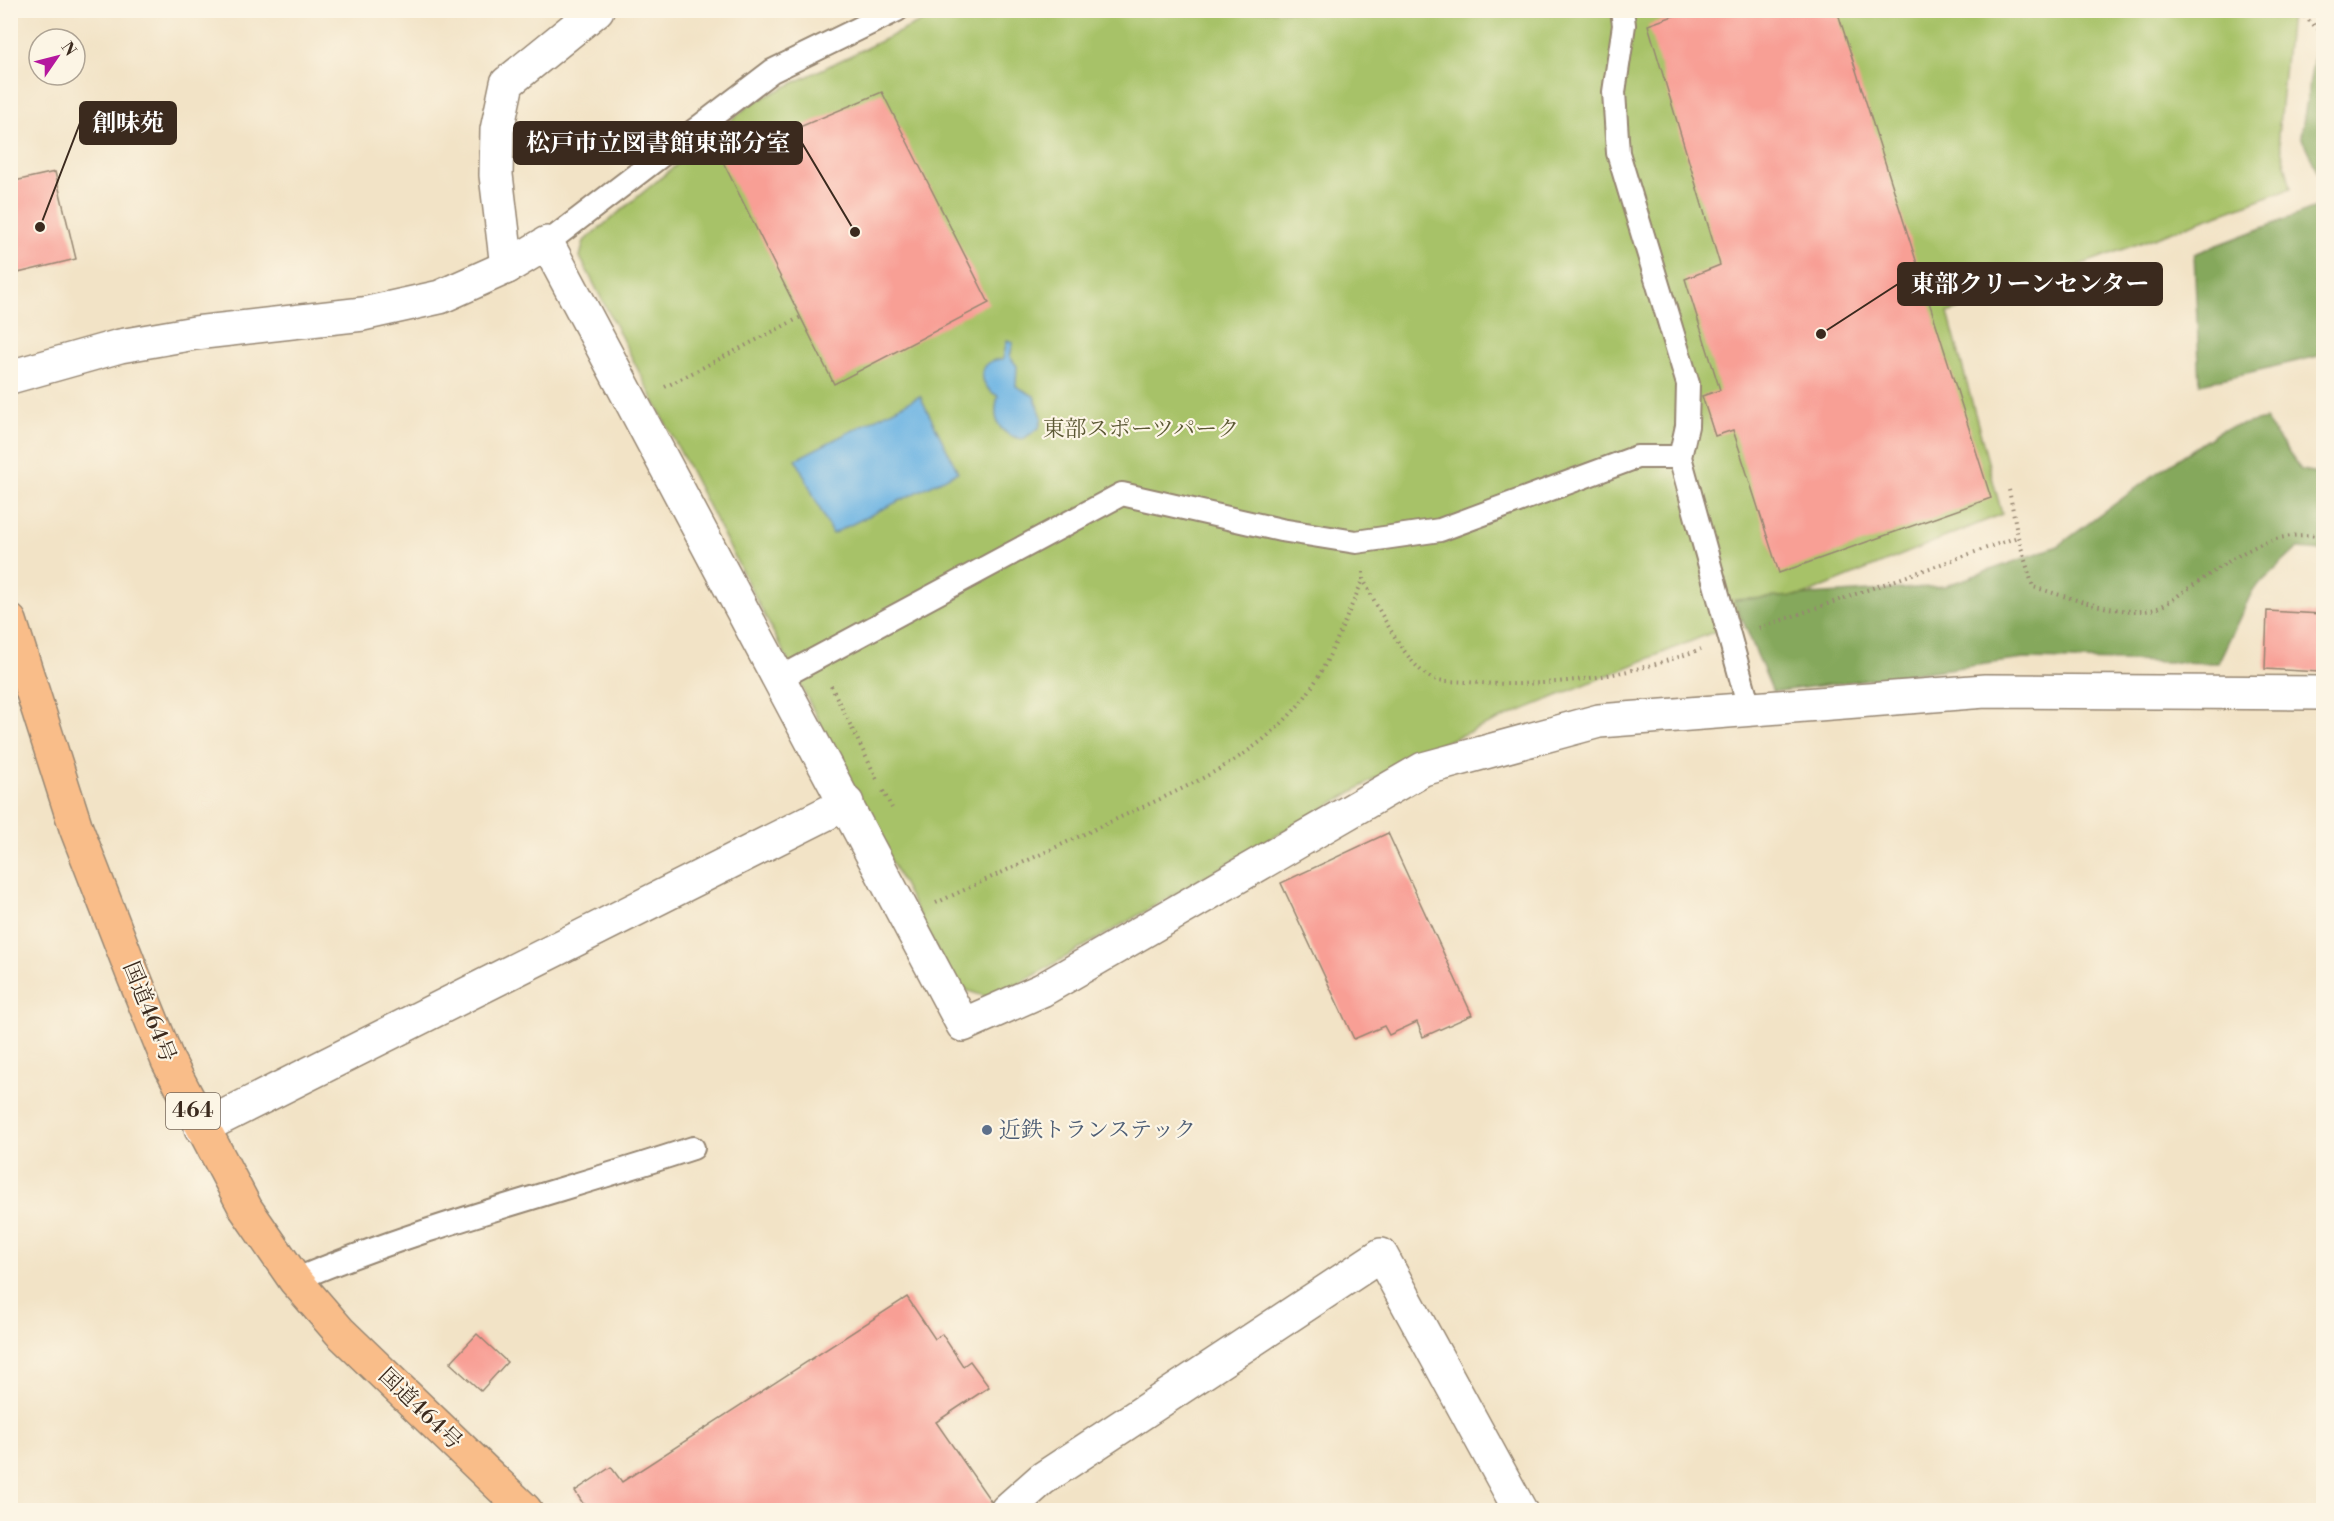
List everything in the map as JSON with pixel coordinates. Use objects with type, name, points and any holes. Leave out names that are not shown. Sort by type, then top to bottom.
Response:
[{"type":"highway","name":"国道464号","points":[[10,621],[76,828],[168,1061],[201,1128],[246,1209],[295,1280],[340,1332],[525,1510]]},
{"type":"street","points":[[507,267],[496,175],[497,129],[507,83],[597,10]]},
{"type":"street","points":[[10,377],[120,346],[195,333],[363,314],[440,297],[507,267],[547,243],[963,1025],[1042,990],[1423,770],[1599,721],[1985,691],[2324,693]]},
{"type":"street","points":[[201,1128],[846,803]]},
{"type":"street","points":[[1007,1510],[1042,1479],[1381,1255],[1520,1510]]},
{"type":"lane","points":[[547,243],[772,71],[897,10]]},
{"type":"lane","points":[[1622,10],[1624,25],[1614,92],[1618,153],[1688,384],[1687,426],[1680,457],[1750,711]]},
{"type":"lane","points":[[780,678],[1122,494],[1281,530],[1364,541],[1440,530],[1637,457],[1680,457]]},
{"type":"lane","points":[[295,1280],[429,1228],[607,1177],[693,1149]]},
{"type":"path","points":[[2307,10],[2305,17],[2324,34]]},
{"type":"path","points":[[633,404],[801,317]]},
{"type":"path","points":[[2009,490],[2018,537],[2033,587],[2131,612],[2156,609],[2247,551],[2273,538],[2306,534],[2324,537]]},
{"type":"path","points":[[1363,579],[1385,621],[1412,662],[1433,679],[1500,685],[1579,679],[1664,664],[1730,638],[2018,537]]},
{"type":"path","points":[[906,917],[1169,794],[1235,760],[1275,731],[1303,700],[1330,652],[1363,579],[1364,541]]},
{"type":"green space","name":"東部スポーツパーク","points":[[943,11],[2294,11],[2289,24],[2278,136],[2291,188],[1948,313],[2002,514],[1425,750],[993,999],[956,987],[580,257],[584,241],[752,103]]},
{"type":"green space","points":[[2321,11],[2324,11],[2323,184],[2301,136]]},
{"type":"green space","points":[[2323,205],[2323,355],[2200,384],[2194,254]]},
{"type":"green space","points":[[2265,419],[2301,470],[2323,474],[2323,551],[2297,549],[2253,590],[2218,663],[2024,659],[1773,692],[1734,600],[1945,586],[2058,546],[2158,472],[2223,429]]},
{"type":"water","points":[[1007,340],[1013,342],[1010,357],[1017,366],[1016,386],[1034,396],[1042,417],[1039,428],[1023,439],[1008,434],[999,425],[996,412],[998,396],[986,386],[983,379],[984,368],[988,363],[1003,359]]},
{"type":"water","points":[[920,396],[958,472],[832,534],[796,459]]},
{"type":"building","points":[[1690,10],[1837,10],[1991,498],[1779,573],[1733,430],[1715,436],[1702,396],[1720,390],[1685,279],[1720,265],[1648,25]]},
{"type":"building","points":[[882,92],[989,303],[834,384],[722,160]]},
{"type":"building","points":[[55,172],[76,259],[18,273],[10,242],[10,182]]},
{"type":"building","points":[[2267,611],[2322,614],[2320,672],[2265,669]]},
{"type":"building","points":[[1388,833],[1472,1015],[1423,1037],[1417,1022],[1389,1035],[1384,1026],[1354,1039],[1281,883]]},
{"type":"building","points":[[907,1297],[935,1339],[942,1334],[963,1366],[970,1361],[989,1387],[936,1422],[997,1510],[587,1510],[575,1491],[611,1467],[622,1482]]},
{"type":"building","points":[[477,1334],[507,1362],[481,1391],[450,1363]]},
{"type":"place","name":"創味苑","points":[[40,227]]},
{"type":"place","name":"松戸市立図書館東部分室","points":[[855,232]]},
{"type":"place","name":"東部クリーンセンター","points":[[1821,334]]},
{"type":"place","name":"近鉄トランステック","points":[[987,1130]]}]
